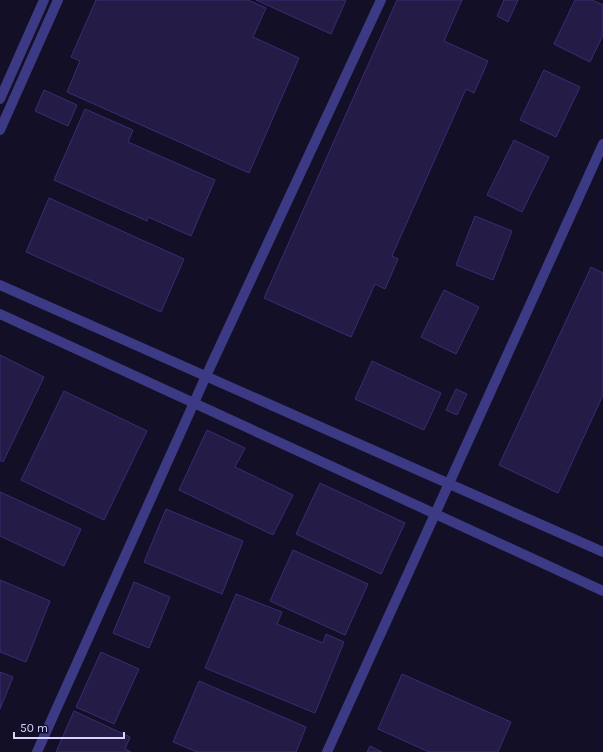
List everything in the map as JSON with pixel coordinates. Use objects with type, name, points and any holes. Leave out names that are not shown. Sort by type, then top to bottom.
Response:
[{"type":"street","points":[[0,99],[44,0]]},
{"type":"street","points":[[0,130],[58,0]]},
{"type":"street","points":[[37,752],[206,376],[381,0]]},
{"type":"street","points":[[327,752],[603,144]]},
{"type":"street","points":[[0,285],[603,552]]},
{"type":"street","points":[[0,314],[603,591]]},
{"type":"building","points":[[96,0],[248,0],[266,8],[253,37],[299,58],[249,173],[67,92],[80,61],[71,57]]},
{"type":"building","points":[[256,0],[346,0],[331,34]]},
{"type":"building","points":[[397,0],[462,0],[444,41],[488,61],[474,93],[466,89],[392,256],[398,259],[385,289],[375,284],[351,337],[264,298]]},
{"type":"building","points":[[504,0],[518,0],[508,22],[497,16]]},
{"type":"building","points":[[575,0],[592,0],[603,5],[603,35],[590,62],[554,44]]},
{"type":"building","points":[[544,70],[580,87],[556,137],[520,120]]},
{"type":"building","points":[[44,90],[77,105],[68,126],[35,111]]},
{"type":"building","points":[[85,109],[133,130],[128,142],[215,180],[191,236],[148,217],[147,221],[54,180]]},
{"type":"building","points":[[514,140],[549,157],[522,212],[487,195]]},
{"type":"building","points":[[49,198],[184,259],[161,312],[26,252]]},
{"type":"building","points":[[475,216],[512,231],[493,280],[456,265]]},
{"type":"building","points":[[591,267],[603,273],[603,395],[558,493],[499,465]]},
{"type":"building","points":[[444,290],[479,307],[456,354],[421,337]]},
{"type":"building","points":[[0,355],[44,377],[3,462],[0,460]]},
{"type":"building","points":[[372,361],[441,393],[424,430],[355,399]]},
{"type":"building","points":[[456,389],[467,394],[457,415],[446,410]]},
{"type":"building","points":[[64,391],[147,431],[104,520],[21,480]]},
{"type":"building","points":[[207,430],[245,448],[235,467],[293,495],[273,535],[179,490]]},
{"type":"building","points":[[320,483],[405,523],[381,574],[296,534]]},
{"type":"building","points":[[0,492],[81,529],[64,566],[0,536]]},
{"type":"building","points":[[166,509],[243,541],[222,594],[144,562]]},
{"type":"building","points":[[293,550],[368,584],[345,635],[270,601]]},
{"type":"building","points":[[0,580],[50,601],[26,662],[0,652]]},
{"type":"building","points":[[134,582],[170,597],[149,648],[113,633]]},
{"type":"building","points":[[236,594],[282,612],[277,624],[323,643],[326,634],[344,642],[315,713],[205,668]]},
{"type":"building","points":[[101,652],[139,669],[114,724],[76,707]]},
{"type":"building","points":[[0,672],[13,677],[0,709]]},
{"type":"building","points":[[402,674],[511,722],[498,752],[429,752],[378,729]]},
{"type":"building","points":[[199,681],[306,727],[296,752],[197,752],[173,742]]},
{"type":"building","points":[[74,711],[130,737],[125,749],[131,752],[56,752]]},
{"type":"building","points":[[370,746],[382,752],[367,752]]}]
